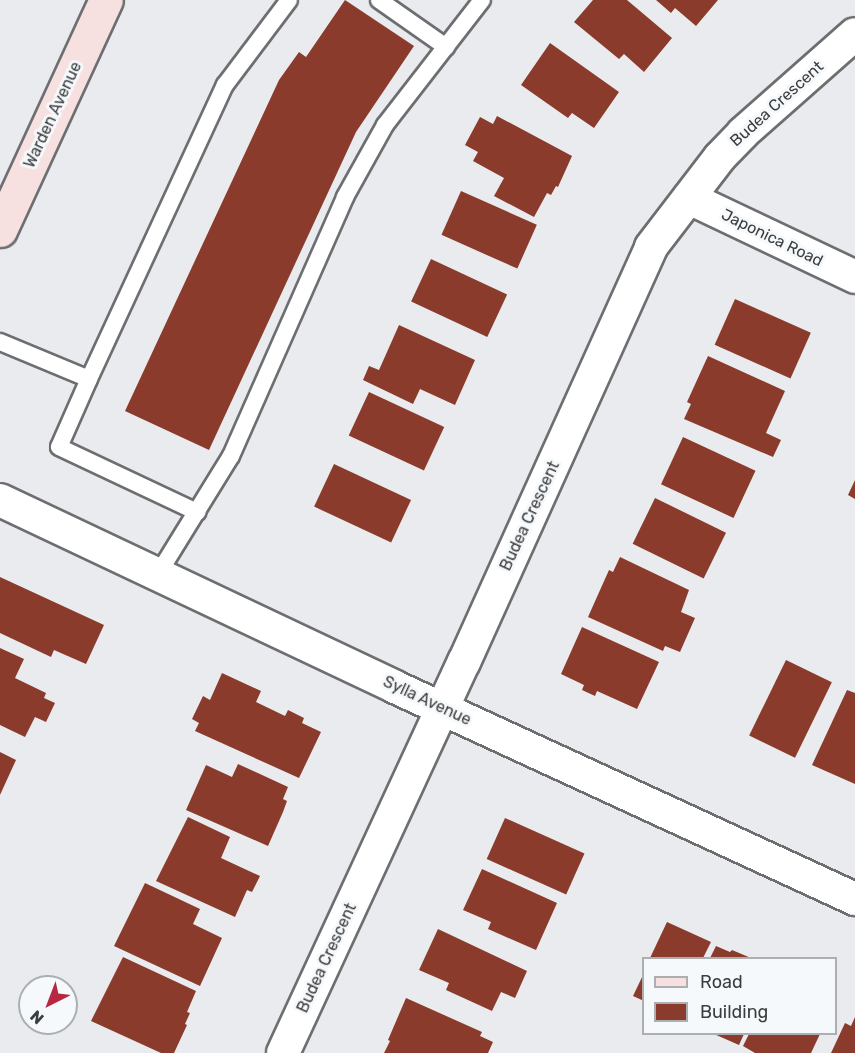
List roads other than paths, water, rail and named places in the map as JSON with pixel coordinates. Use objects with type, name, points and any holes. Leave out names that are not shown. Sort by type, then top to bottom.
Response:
[{"type":"main road","name":"Warden Avenue","points":[[0,230],[106,0]]},
{"type":"street","name":"Budea Crescent","points":[[283,1053],[651,247],[720,158],[743,133],[855,34]]},
{"type":"street","name":"Japonica Road","points":[[689,198],[855,277]]},
{"type":"street","name":"Sylla Avenue","points":[[0,500],[442,709],[855,899]]},
{"type":"lane","points":[[197,512],[59,447],[225,85],[289,0]]},
{"type":"lane","points":[[379,0],[446,47]]},
{"type":"lane","points":[[158,574],[231,456],[345,197],[385,125],[482,0]]},
{"type":"lane","points":[[0,342],[89,379]]}]
